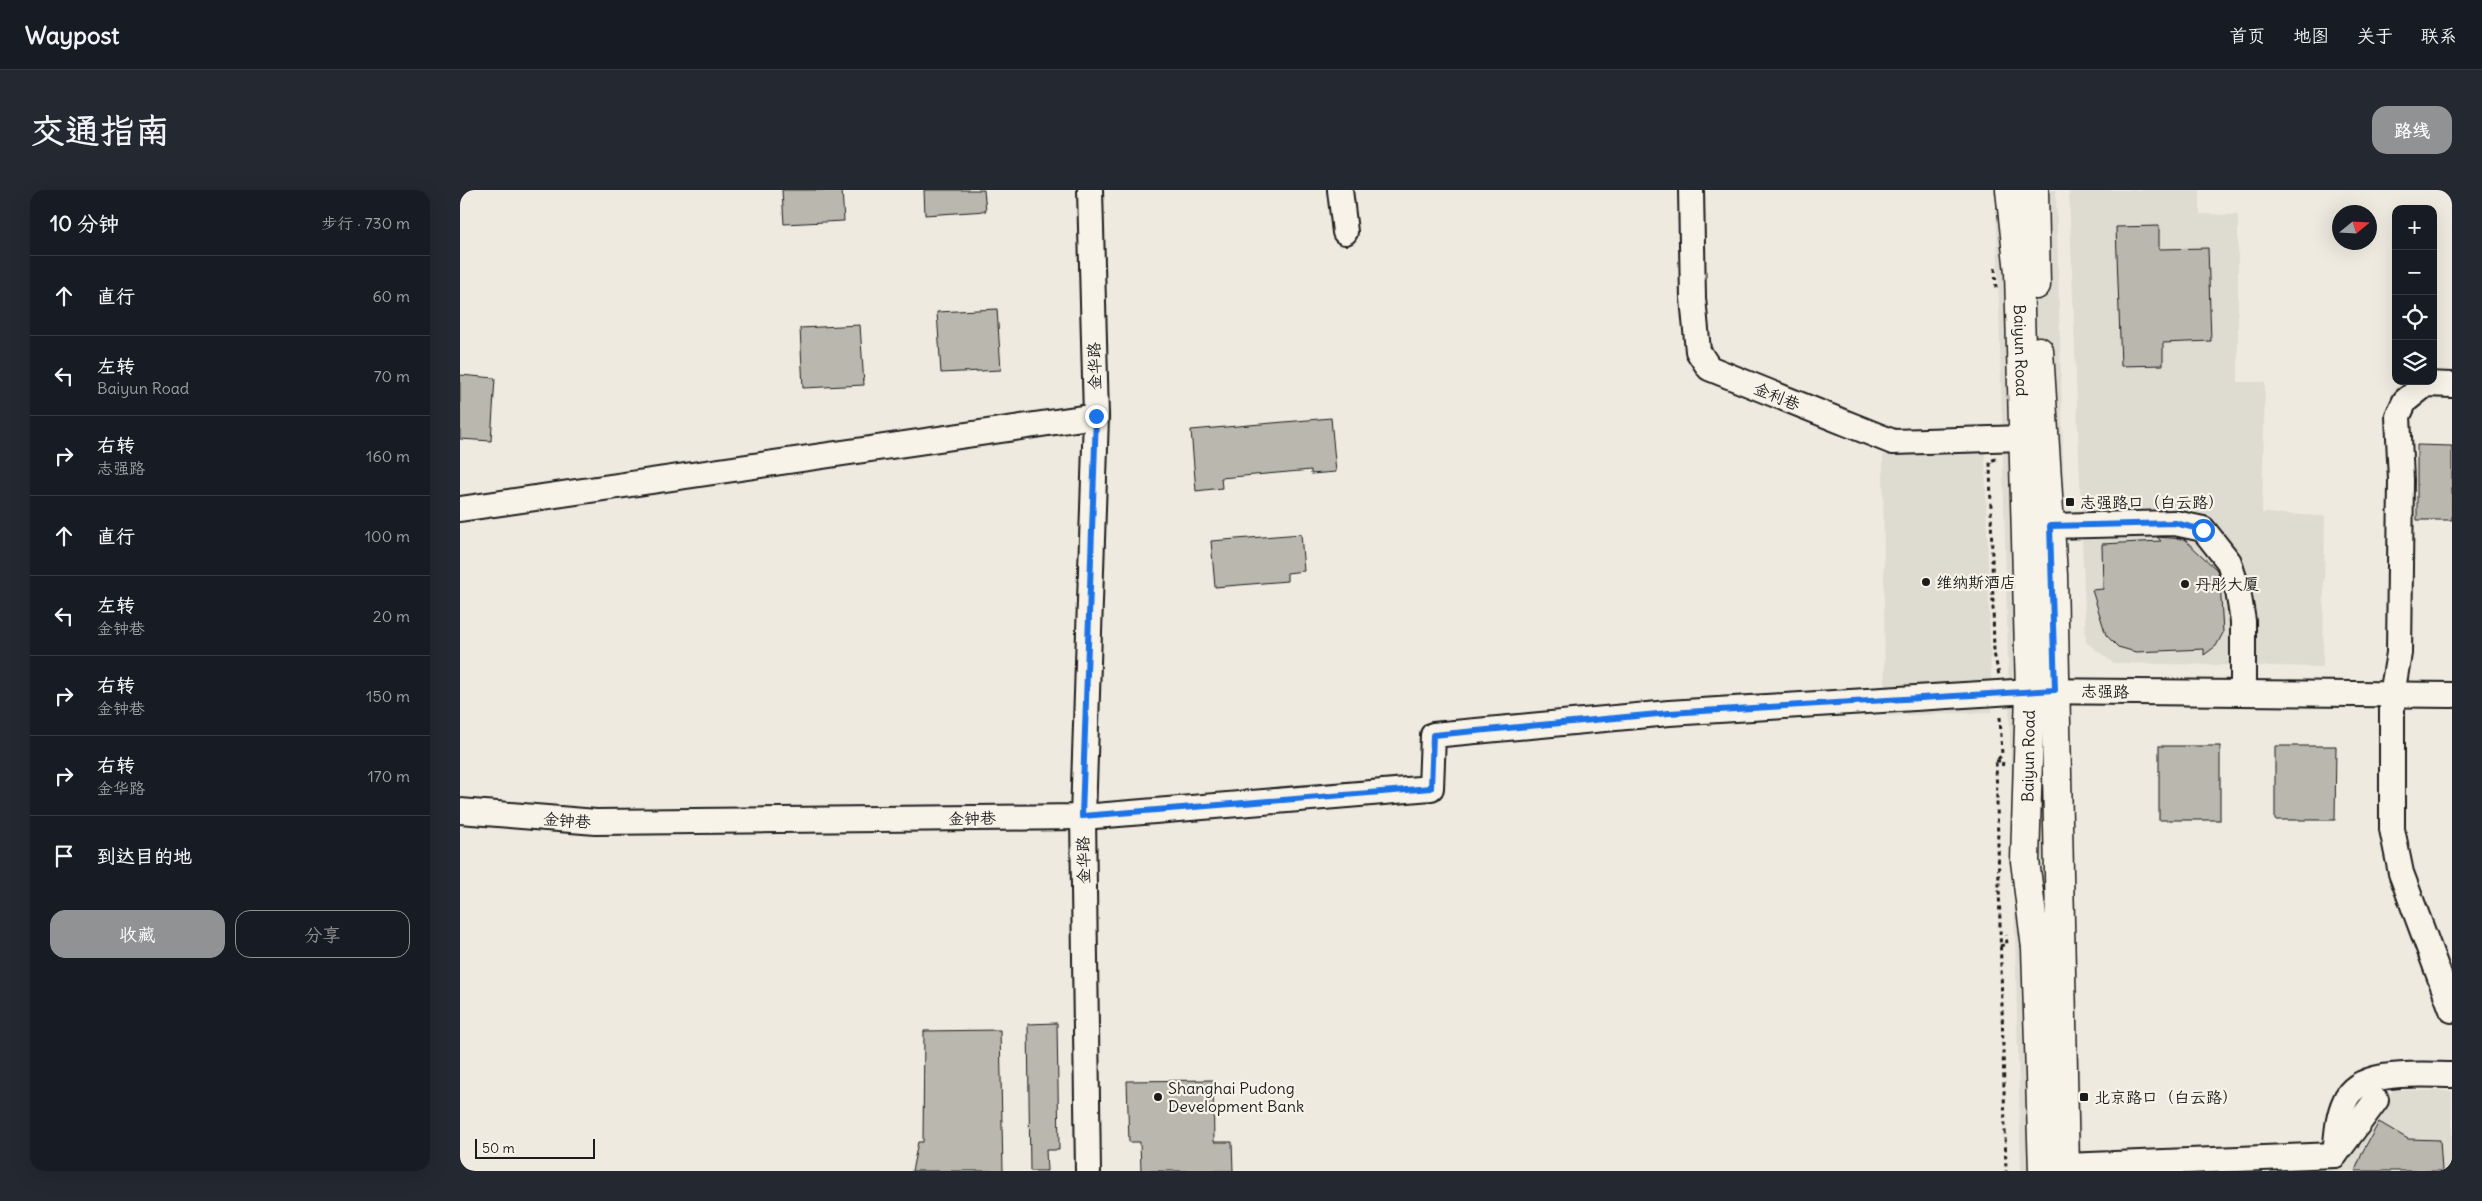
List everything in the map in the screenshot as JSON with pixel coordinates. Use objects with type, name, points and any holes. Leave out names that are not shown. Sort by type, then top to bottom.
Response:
[{"type":"main road","name":"Baiyun Road","points":[[2010,190],[2019,272],[2023,438],[2043,690],[2057,1169]]},
{"type":"main road","name":"Baiyun Road","points":[[2034,190],[2037,320],[2050,526],[2043,690]]},
{"type":"street","name":"金华路","points":[[1088,1171],[1082,816],[1096,416],[1090,190]]},
{"type":"street","points":[[1340,190],[1345,232]]},
{"type":"street","name":"金利巷","points":[[1691,190],[1693,298],[1698,351],[1709,368],[1893,442],[2023,438]]},
{"type":"street","points":[[2452,385],[2426,384],[2405,401],[2398,416],[2401,480],[2399,653],[2392,694],[2392,829],[2401,873],[2452,1010]]},
{"type":"street","points":[[460,509],[1096,416]]},
{"type":"street","points":[[2050,526],[2175,523],[2203,530],[2228,562],[2238,591],[2243,621],[2243,693]]},
{"type":"street","name":"志强路","points":[[1433,735],[1669,713],[2043,690],[2452,695]]},
{"type":"street","name":"金钟巷","points":[[460,811],[596,822],[1082,816],[1431,788],[1433,735]]},
{"type":"street","points":[[2335,1163],[2339,1120],[2345,1099],[2357,1088],[2373,1079],[2392,1074],[2452,1075]]},
{"type":"street","points":[[2335,1163],[2376,1100]]},
{"type":"street","points":[[2057,1169],[2335,1163]]},
{"type":"path","points":[[1999,678],[1994,653],[1991,582],[1990,461],[2001,457]]},
{"type":"path","points":[[1994,465],[1996,459]]},
{"type":"path","points":[[2000,717],[2002,755],[1996,761],[2006,1171]]},
{"type":"path","points":[[1996,761],[2002,761],[2002,769]]},
{"type":"path","points":[[2000,946],[2006,944],[2006,934]]},
{"type":"shaded area","points":[[1996,190],[2056,190],[2082,1171],[2021,1171]]},
{"type":"shaded area","points":[[2069,190],[2200,190],[2200,214],[2238,215],[2238,382],[2265,382],[2262,513],[2325,516],[2323,667],[2113,663],[2086,642]]},
{"type":"shaded area","points":[[1985,453],[1992,712],[1885,716],[1883,455]]},
{"type":"shaded area","points":[[2394,1090],[2452,1091],[2452,1171],[2107,1171],[2320,1148]]},
{"type":"building","points":[[782,190],[842,190],[844,221],[784,224]]},
{"type":"building","points":[[924,190],[984,190],[986,211],[925,215]]},
{"type":"building","points":[[2159,226],[2159,249],[2208,248],[2211,341],[2163,343],[2163,365],[2121,366],[2116,227]]},
{"type":"building","points":[[997,309],[1001,370],[941,373],[937,312]]},
{"type":"building","points":[[860,325],[864,385],[803,388],[800,328]]},
{"type":"building","points":[[460,375],[495,378],[491,441],[460,439]]},
{"type":"building","points":[[1331,418],[1336,472],[1311,474],[1311,470],[1221,478],[1222,488],[1196,491],[1191,430]]},
{"type":"building","points":[[2417,445],[2452,446],[2452,520],[2417,520]]},
{"type":"building","points":[[1301,534],[1304,571],[1287,573],[1287,581],[1215,587],[1211,541]]},
{"type":"building","points":[[2157,537],[2184,539],[2217,570],[2220,580],[2223,633],[2216,646],[2204,655],[2204,649],[2136,652],[2118,647],[2106,635],[2092,590],[2103,589],[2102,544],[2161,541]]},
{"type":"building","points":[[2159,746],[2220,746],[2220,820],[2159,820]]},
{"type":"building","points":[[2275,746],[2336,746],[2335,820],[2275,820]]},
{"type":"building","points":[[1057,1023],[1059,1150],[1046,1150],[1047,1171],[1030,1171],[1028,1024]]},
{"type":"building","points":[[1000,1030],[1003,1171],[912,1171],[918,1142],[923,1142],[924,1031]]},
{"type":"building","points":[[1213,1080],[1214,1142],[1232,1142],[1233,1171],[1141,1171],[1140,1142],[1129,1142],[1127,1081]]},
{"type":"building","points":[[2379,1122],[2408,1139],[2440,1140],[2442,1171],[2355,1171],[2363,1151]]},
{"type":"place","name":"志强路口（白云路）","points":[[2070,502]]},
{"type":"place","name":"维纳斯酒店","points":[[1926,582]]},
{"type":"place","name":"丹彤大厦","points":[[2185,584]]},
{"type":"place","name":"Shanghai Pudong Development Bank","points":[[1158,1097]]},
{"type":"place","name":"北京路口（白云路）","points":[[2084,1097]]},
{"type":"route","points":[[1096,416],[1082,816],[1431,788],[1433,735],[1669,713],[2055,690],[2053,575],[2050,526],[2175,523],[2203,530]]}]
